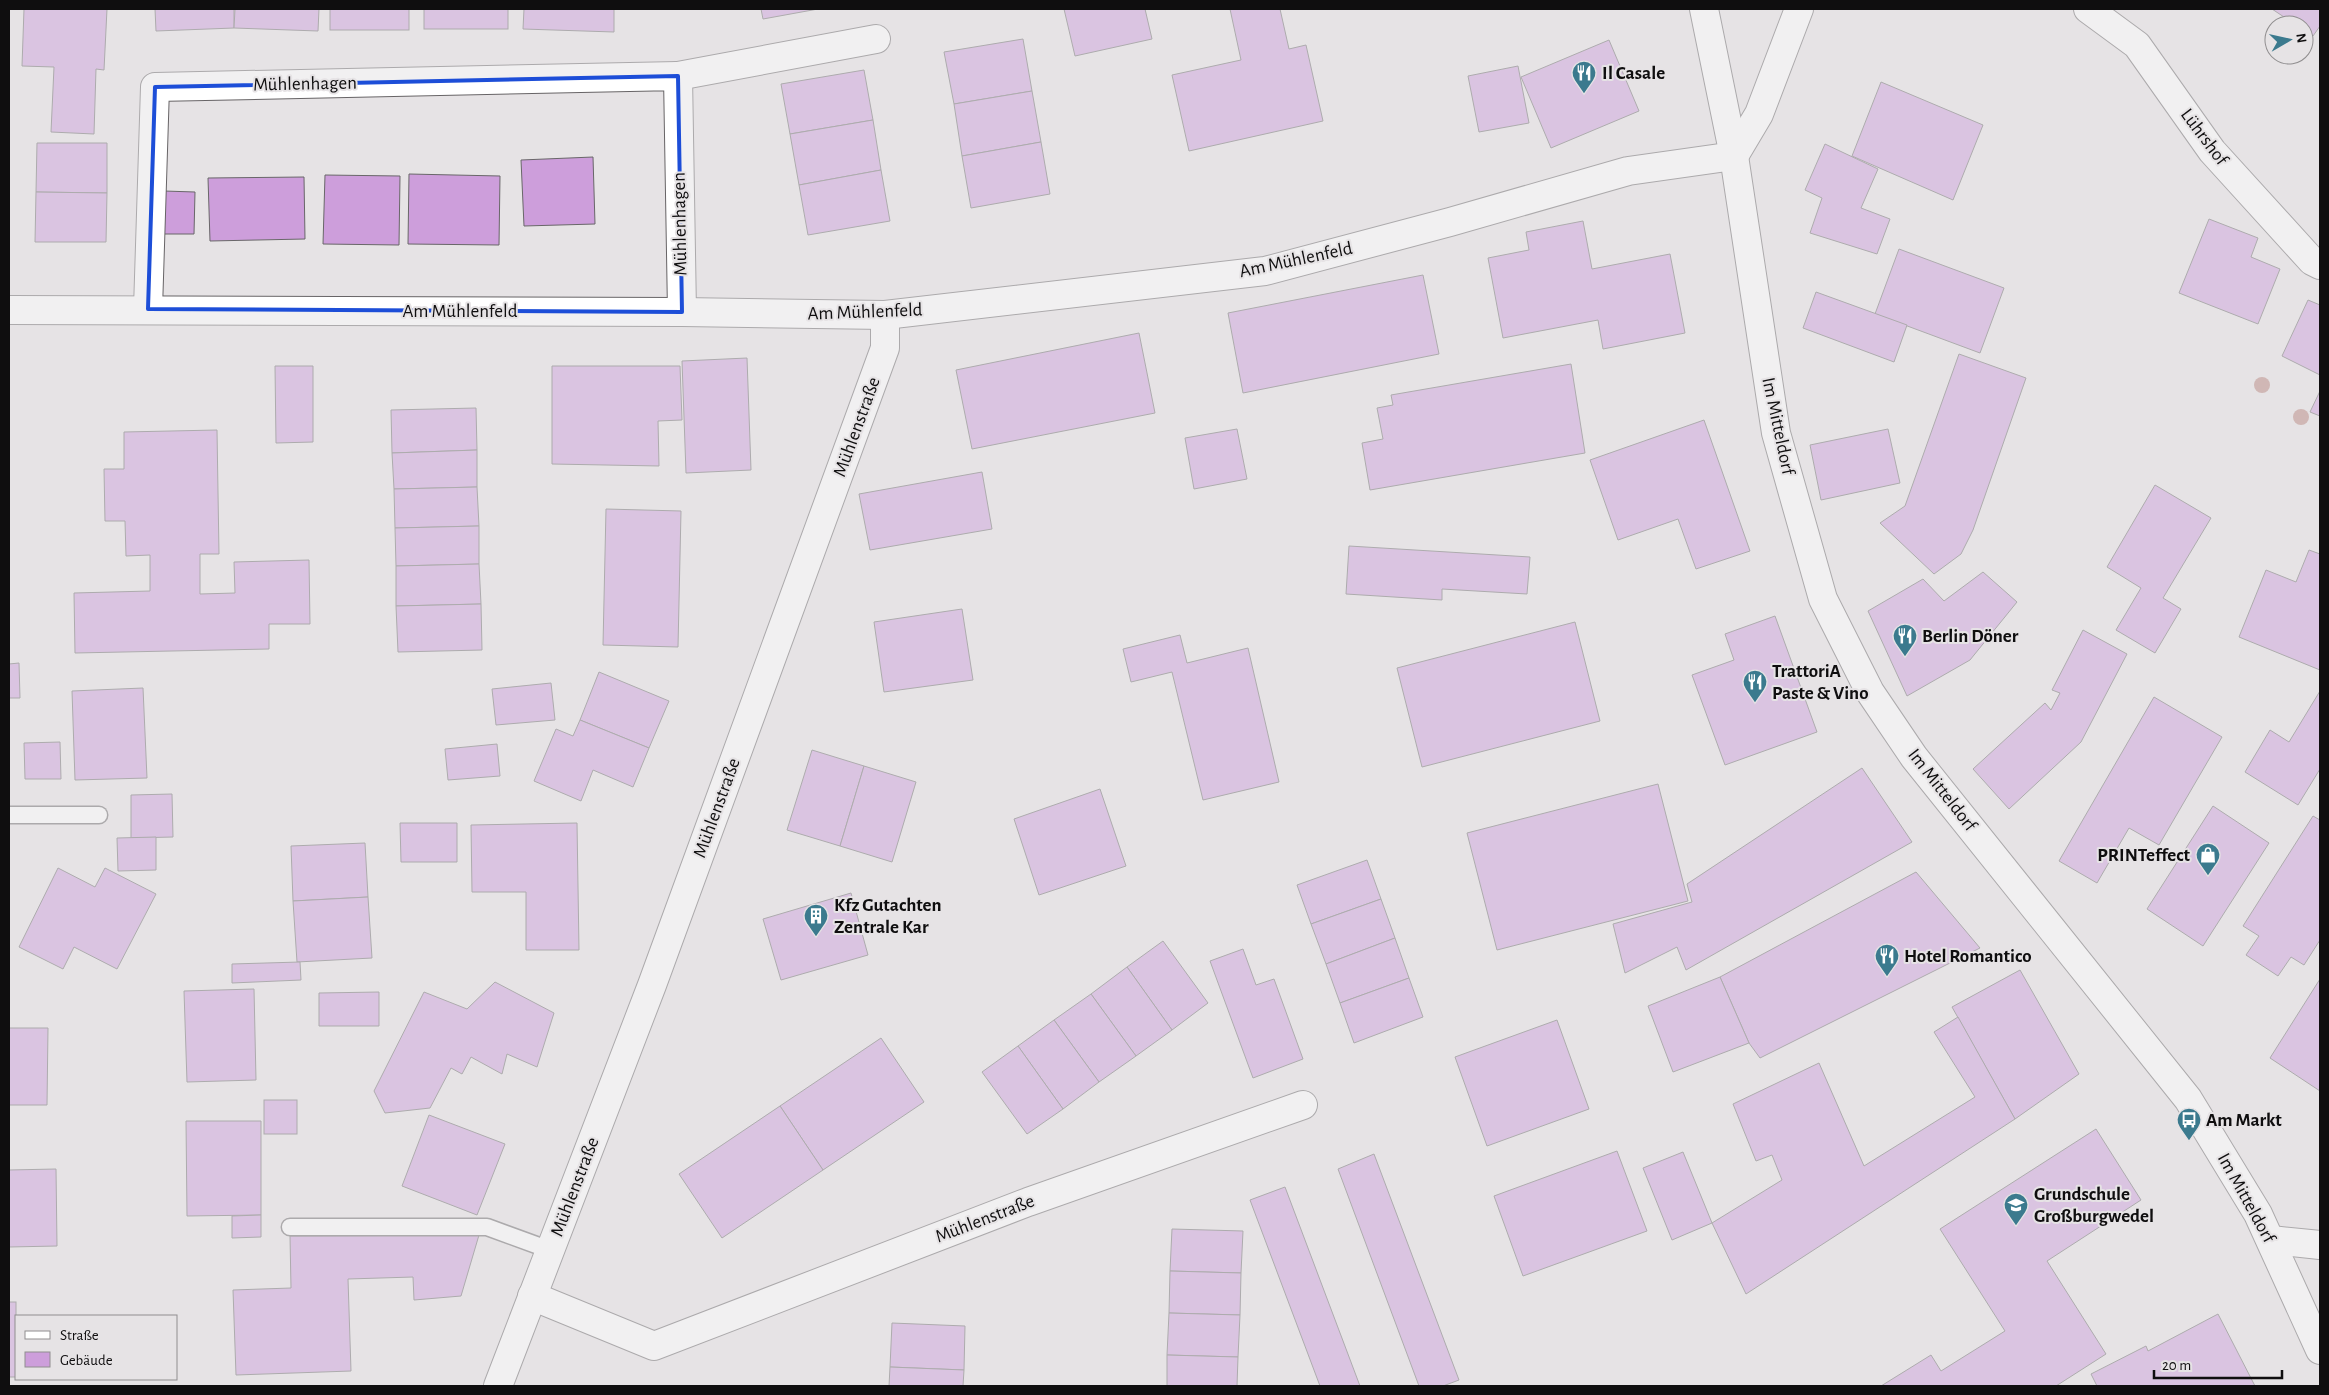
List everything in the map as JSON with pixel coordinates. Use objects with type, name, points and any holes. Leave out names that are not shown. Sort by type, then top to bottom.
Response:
[{"type":"street","name":"Im Mitteldorf","points":[[1704,9],[1734,156],[1776,433],[1823,599],[1870,692],[1914,757],[2188,1099],[2258,1214],[2320,1350]]},
{"type":"street","points":[[1734,156],[1759,114],[1799,9]]},
{"type":"street","name":"Lührshof","points":[[2088,9],[2137,45],[2212,151],[2312,260],[2320,266]]},
{"type":"street","name":"Mühlenhagen","points":[[148,309],[154,87],[678,76],[876,39]]},
{"type":"street","name":"Mühlenhagen","points":[[678,76],[682,312]]},
{"type":"street","name":"Am Mühlenfeld","points":[[9,310],[682,312],[885,315],[1265,271],[1450,222],[1628,171],[1734,156]]},
{"type":"street","name":"Mühlenstraße","points":[[498,1386],[652,985],[885,348],[885,315]]},
{"type":"street","name":"Mühlenstraße","points":[[532,1296],[654,1346],[1028,1202],[1303,1105]]},
{"type":"street","points":[[2271,1240],[2320,1245]]},
{"type":"lane","points":[[9,815],[99,816]]},
{"type":"lane","points":[[290,1227],[487,1227],[550,1250]]},
{"type":"highlighted area","points":[[678,76],[682,312],[148,309],[155,87]]},
{"type":"building","points":[[24,9],[107,9],[104,70],[96,69],[94,134],[51,132],[54,67],[22,66]]},
{"type":"building","points":[[155,9],[234,9],[234,28],[156,31]]},
{"type":"building","points":[[235,9],[319,9],[318,31],[234,28]]},
{"type":"building","points":[[330,9],[409,9],[409,30],[330,30]]},
{"type":"building","points":[[424,9],[508,9],[508,29],[424,29]]},
{"type":"building","points":[[524,9],[614,9],[614,32],[523,29]]},
{"type":"building","points":[[761,9],[818,9],[763,19]]},
{"type":"building","points":[[1064,9],[1145,9],[1152,39],[1075,56]]},
{"type":"building","points":[[1230,9],[1280,9],[1289,49],[1306,45],[1323,121],[1189,151],[1172,75],[1241,60]]},
{"type":"building","points":[[2272,9],[2320,9],[2320,26],[2314,35],[2314,15],[2281,15]]},
{"type":"building","points":[[1023,39],[1032,91],[954,104],[944,52]]},
{"type":"building","points":[[1609,40],[1639,111],[1551,148],[1521,77]]},
{"type":"building","points":[[1518,66],[1529,123],[1479,132],[1468,76]]},
{"type":"building","points":[[864,70],[873,120],[790,134],[781,84]]},
{"type":"building","points":[[1881,82],[1983,125],[1953,200],[1852,156]]},
{"type":"building","points":[[1032,91],[1041,142],[962,156],[954,104]]},
{"type":"building","points":[[873,120],[881,170],[799,185],[790,134]]},
{"type":"building","points":[[1041,142],[1050,194],[971,208],[962,156]]},
{"type":"building","points":[[37,143],[107,143],[107,193],[36,192]]},
{"type":"building","points":[[1825,144],[1878,169],[1861,208],[1890,219],[1877,254],[1810,233],[1822,198],[1805,190]]},
{"type":"building","points":[[593,157],[595,224],[524,226],[521,160]]},
{"type":"building","points":[[881,170],[890,221],[808,235],[799,185]]},
{"type":"building","points":[[409,174],[500,176],[499,245],[408,244]]},
{"type":"building","points":[[325,175],[400,176],[399,245],[323,244]]},
{"type":"building","points":[[304,177],[305,239],[210,241],[208,178]]},
{"type":"building","points":[[164,191],[195,192],[194,234],[163,234]]},
{"type":"building","points":[[36,192],[107,193],[106,242],[35,242]]},
{"type":"building","points":[[2209,219],[2258,238],[2251,257],[2280,269],[2258,324],[2179,293]]},
{"type":"building","points":[[1583,221],[1592,269],[1670,254],[1685,333],[1603,349],[1598,320],[1503,338],[1488,258],[1529,250],[1526,232]]},
{"type":"building","points":[[1899,249],[2004,288],[1980,353],[1875,314]]},
{"type":"building","points":[[1423,275],[1439,354],[1243,393],[1228,313]]},
{"type":"building","points":[[1816,292],[1907,325],[1894,362],[1803,328]]},
{"type":"building","points":[[2308,300],[2320,305],[2320,375],[2282,356]]},
{"type":"building","points":[[1139,333],[1155,413],[972,449],[956,370]]},
{"type":"building","points":[[1959,354],[2026,378],[1973,530],[1961,554],[1934,574],[1880,523],[1905,506]]},
{"type":"building","points":[[747,358],[751,470],[686,473],[682,361]]},
{"type":"building","points":[[1571,364],[1585,453],[1370,490],[1362,443],[1383,439],[1377,408],[1393,405],[1391,395]]},
{"type":"building","points":[[275,366],[313,366],[313,442],[276,443]]},
{"type":"building","points":[[552,366],[680,366],[682,420],[658,421],[659,466],[552,464]]},
{"type":"building","points":[[2320,391],[2320,416],[2310,412]]},
{"type":"building","points":[[476,408],[477,450],[392,453],[391,410]]},
{"type":"building","points":[[1704,420],[1750,551],[1696,569],[1678,519],[1618,540],[1590,460]]},
{"type":"building","points":[[1237,429],[1247,479],[1194,489],[1185,438]]},
{"type":"building","points":[[1888,429],[1900,483],[1821,500],[1810,445]]},
{"type":"building","points":[[217,430],[219,554],[200,554],[200,594],[235,593],[234,562],[309,560],[310,624],[269,624],[269,649],[75,653],[74,593],[150,591],[150,555],[126,556],[125,521],[105,521],[104,469],[124,469],[124,432]]},
{"type":"building","points":[[477,450],[477,487],[394,489],[392,453]]},
{"type":"building","points":[[982,472],[992,529],[870,550],[859,494]]},
{"type":"building","points":[[2155,485],[2211,518],[2163,598],[2181,609],[2155,653],[2116,630],[2141,588],[2107,567]]},
{"type":"building","points":[[477,487],[479,526],[395,528],[394,489]]},
{"type":"building","points":[[606,509],[681,511],[678,647],[603,645]]},
{"type":"building","points":[[479,526],[479,564],[396,566],[395,528]]},
{"type":"building","points":[[1349,546],[1530,557],[1527,594],[1442,589],[1442,600],[1346,594]]},
{"type":"building","points":[[2309,550],[2320,554],[2320,670],[2239,637],[2266,570],[2296,582]]},
{"type":"building","points":[[479,564],[481,604],[396,606],[396,566]]},
{"type":"building","points":[[1983,572],[2017,602],[1970,660],[1907,696],[1868,611],[1923,579],[1944,601]]},
{"type":"building","points":[[481,604],[482,650],[398,652],[396,606]]},
{"type":"building","points":[[962,609],[973,680],[884,692],[874,622]]},
{"type":"building","name":"TrattoriA Paste & Vino","points":[[1775,616],[1817,732],[1725,765],[1692,675],[1734,660],[1725,634]]},
{"type":"building","points":[[1575,622],[1600,721],[1422,767],[1397,668]]},
{"type":"building","points":[[2083,630],[2127,654],[2081,742],[2009,809],[1973,769],[2045,703],[2051,710],[2060,693],[2052,690]]},
{"type":"building","points":[[1180,635],[1187,663],[1248,648],[1279,782],[1203,800],[1172,672],[1131,682],[1123,649]]},
{"type":"building","points":[[19,663],[20,698],[9,698],[9,664]]},
{"type":"building","points":[[599,672],[669,701],[649,748],[580,720]]},
{"type":"building","points":[[551,683],[555,720],[496,725],[492,689]]},
{"type":"building","points":[[143,688],[147,778],[75,780],[72,691]]},
{"type":"building","points":[[2320,691],[2320,769],[2298,805],[2245,772],[2270,730],[2289,742]]},
{"type":"building","points":[[2154,697],[2222,737],[2159,845],[2129,828],[2097,883],[2059,861]]},
{"type":"building","points":[[580,720],[649,748],[633,787],[593,770],[581,801],[534,781],[556,729],[573,736]]},
{"type":"building","points":[[60,742],[61,779],[25,779],[24,743]]},
{"type":"building","points":[[497,744],[500,776],[448,780],[445,749]]},
{"type":"building","points":[[812,750],[864,766],[840,846],[787,830]]},
{"type":"building","points":[[864,766],[916,782],[892,862],[840,846]]},
{"type":"building","points":[[1862,768],[1912,842],[1686,970],[1677,947],[1625,973],[1613,924],[1692,902],[1687,884]]},
{"type":"building","points":[[1658,784],[1688,901],[1497,950],[1467,833]]},
{"type":"building","points":[[1100,789],[1126,866],[1039,895],[1014,819]]},
{"type":"building","points":[[172,794],[173,837],[131,838],[131,795]]},
{"type":"building","name":"PRINTeffect","points":[[2213,806],[2269,843],[2203,946],[2147,909]]},
{"type":"building","points":[[2313,816],[2320,820],[2320,940],[2304,965],[2291,957],[2278,976],[2246,955],[2259,936],[2243,926]]},
{"type":"building","points":[[400,823],[457,823],[457,862],[401,862]]},
{"type":"building","points":[[577,823],[579,950],[526,950],[526,892],[472,892],[471,825]]},
{"type":"building","points":[[156,837],[156,870],[118,871],[117,838]]},
{"type":"building","points":[[365,843],[368,897],[293,901],[291,846]]},
{"type":"building","points":[[1367,860],[1381,899],[1311,924],[1297,885]]},
{"type":"building","points":[[58,868],[95,887],[105,868],[156,894],[117,969],[74,947],[63,969],[19,947]]},
{"type":"building","points":[[1916,872],[1980,948],[1760,1058],[1749,1043],[1720,977]]},
{"type":"building","name":"Kfz Gutachten Zentrale Kar","points":[[851,893],[868,955],[781,980],[763,919]]},
{"type":"building","points":[[368,897],[372,958],[297,962],[293,901]]},
{"type":"building","points":[[1381,899],[1395,938],[1326,964],[1311,924]]},
{"type":"building","points":[[1395,938],[1409,978],[1340,1003],[1326,964]]},
{"type":"building","points":[[1163,941],[1208,1003],[1172,1030],[1127,967]]},
{"type":"building","points":[[1243,949],[1256,985],[1274,979],[1303,1059],[1253,1078],[1210,961]]},
{"type":"building","points":[[300,962],[301,980],[232,983],[232,964]]},
{"type":"building","points":[[1127,967],[1172,1030],[1136,1056],[1091,994]]},
{"type":"building","points":[[2020,970],[2079,1074],[2015,1119],[1952,1007]]},
{"type":"building","points":[[1720,977],[1749,1043],[1673,1072],[1648,1006]]},
{"type":"building","points":[[1409,978],[1423,1017],[1354,1043],[1340,1003]]},
{"type":"building","points":[[2320,979],[2320,1091],[2270,1058]]},
{"type":"building","points":[[495,982],[554,1013],[537,1067],[507,1054],[502,1074],[471,1057],[462,1074],[451,1068],[430,1108],[385,1113],[374,1091],[424,992],[467,1009]]},
{"type":"building","points":[[254,989],[256,1080],[187,1082],[184,991]]},
{"type":"building","points":[[379,992],[379,1026],[319,1026],[319,993]]},
{"type":"building","points":[[1091,994],[1136,1056],[1099,1082],[1054,1020]]},
{"type":"building","points":[[1958,1017],[2015,1119],[1746,1294],[1712,1223],[1782,1180],[1772,1155],[1756,1161],[1733,1104],[1819,1063],[1864,1166],[1975,1097],[1934,1032]]},
{"type":"building","points":[[1054,1020],[1099,1082],[1063,1109],[1018,1046]]},
{"type":"building","points":[[1557,1020],[1589,1109],[1487,1146],[1455,1057]]},
{"type":"building","points":[[9,1028],[48,1028],[47,1105],[9,1105]]},
{"type":"building","points":[[881,1038],[924,1102],[823,1170],[780,1106]]},
{"type":"building","points":[[1018,1046],[1063,1109],[1027,1134],[982,1072]]},
{"type":"building","points":[[264,1100],[297,1100],[297,1134],[264,1134]]},
{"type":"building","points":[[780,1106],[823,1170],[722,1238],[679,1174]]},
{"type":"building","points":[[429,1115],[505,1144],[477,1215],[402,1186]]},
{"type":"building","points":[[186,1121],[261,1121],[261,1215],[187,1216]]},
{"type":"building","name":"Grundschule Großburgwedel","points":[[2096,1129],[2141,1200],[2047,1261],[2106,1354],[2056,1386],[1881,1386],[1931,1355],[1941,1371],[2005,1331],[1940,1229]]},
{"type":"building","points":[[1617,1151],[1647,1231],[1523,1276],[1494,1196]]},
{"type":"building","points":[[1683,1152],[1712,1223],[1672,1240],[1643,1168]]},
{"type":"building","points":[[1374,1154],[1459,1380],[1443,1386],[1419,1386],[1338,1169]]},
{"type":"building","points":[[56,1169],[57,1246],[9,1247],[9,1170]]},
{"type":"building","points":[[1285,1187],[1360,1386],[1320,1386],[1250,1200]]},
{"type":"building","points":[[261,1215],[261,1237],[232,1238],[232,1216]]},
{"type":"building","points":[[1172,1229],[1243,1231],[1241,1273],[1170,1271]]},
{"type":"building","points":[[479,1235],[461,1296],[414,1300],[413,1277],[348,1279],[351,1371],[236,1375],[233,1290],[291,1288],[290,1236]]},
{"type":"building","points":[[1170,1271],[1241,1273],[1240,1315],[1169,1313]]},
{"type":"building","points":[[9,1302],[16,1302],[15,1377],[9,1377]]},
{"type":"building","points":[[1169,1313],[1240,1315],[1238,1357],[1167,1355]]},
{"type":"building","points":[[2218,1314],[2255,1386],[2097,1386],[2091,1374],[2146,1346],[2148,1351]]},
{"type":"building","points":[[892,1323],[965,1326],[964,1370],[890,1367]]},
{"type":"building","points":[[1167,1355],[1238,1357],[1237,1386],[1167,1386]]},
{"type":"building","points":[[890,1367],[964,1370],[963,1386],[889,1386]]},
{"type":"place","name":"Il Casale","points":[[1584,94]]},
{"type":"place","name":"Berlin Döner","points":[[1905,657]]},
{"type":"place","name":"TrattoriA Paste & Vino","points":[[1755,703]]},
{"type":"place","name":"PRINTeffect","points":[[2208,876]]},
{"type":"place","name":"Kfz Gutachten Zentrale Kar","points":[[816,937]]},
{"type":"place","name":"Hotel Romantico","points":[[1887,977]]},
{"type":"place","name":"Am Markt","points":[[2189,1141]]},
{"type":"place","name":"Grundschule Großburgwedel","points":[[2016,1226]]}]
